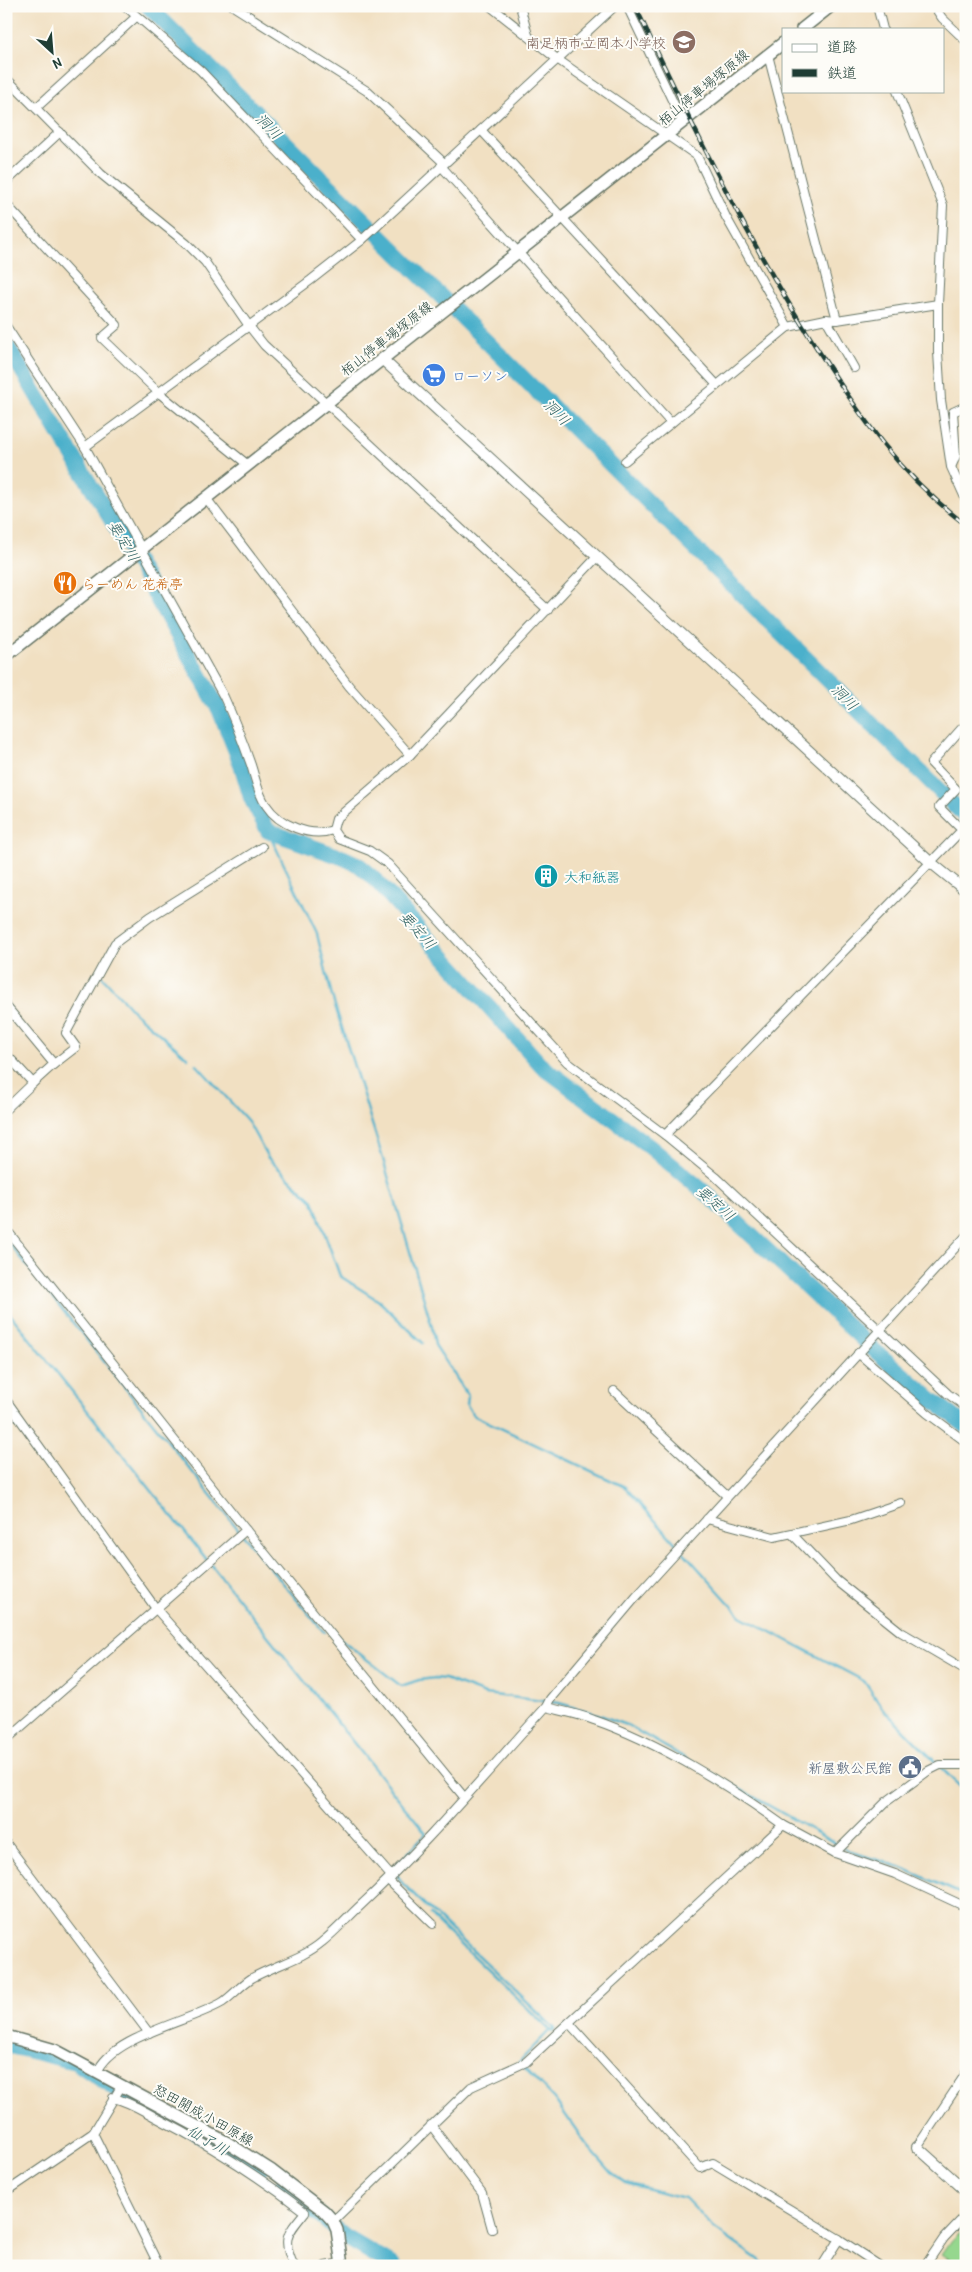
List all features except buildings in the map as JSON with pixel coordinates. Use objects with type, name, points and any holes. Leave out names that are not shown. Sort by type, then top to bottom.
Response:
[{"type":"main road","points":[[803,28],[831,6]]},
{"type":"main road","name":"栢山停車場塚原線","points":[[6,656],[782,44]]},
{"type":"main road","name":"怒田開成小田原線","points":[[6,2036],[55,2050],[226,2142],[272,2170],[324,2210],[333,2221],[342,2264]]},
{"type":"street","points":[[125,6],[202,71],[362,240]]},
{"type":"street","points":[[490,6],[557,59],[697,156],[726,217],[788,327]]},
{"type":"street","points":[[520,6],[528,35]]},
{"type":"street","points":[[85,447],[362,240],[615,6]]},
{"type":"street","points":[[627,6],[683,123]]},
{"type":"street","points":[[878,6],[883,28]]},
{"type":"street","points":[[934,6],[942,18],[966,41]]},
{"type":"street","points":[[239,8],[367,91],[442,165],[517,252],[671,423]]},
{"type":"street","points":[[36,108],[136,17]]},
{"type":"street","points":[[768,54],[837,320]]},
{"type":"street","points":[[6,78],[102,174],[187,244],[204,262],[264,346],[548,610]]},
{"type":"street","points":[[897,92],[943,205],[938,304],[938,352],[951,467],[966,500]]},
{"type":"street","points":[[481,130],[717,385]]},
{"type":"street","points":[[6,182],[60,132]]},
{"type":"street","points":[[6,204],[117,325],[102,338],[159,393],[248,465]]},
{"type":"street","points":[[625,461],[788,327],[826,319],[837,320],[938,304]]},
{"type":"street","points":[[826,319],[854,368]]},
{"type":"street","points":[[6,326],[85,447],[224,697],[238,728],[265,804],[276,817],[289,825],[320,835],[333,830]]},
{"type":"street","points":[[383,360],[929,861],[966,891]]},
{"type":"street","points":[[951,467],[956,456],[953,412],[966,406]]},
{"type":"street","points":[[957,481],[964,481],[966,486]]},
{"type":"street","points":[[206,498],[349,686],[410,755]]},
{"type":"street","points":[[333,830],[336,818],[410,755],[597,557]]},
{"type":"street","points":[[665,1135],[929,861],[962,830],[938,807],[956,789],[930,763],[962,728],[966,731]]},
{"type":"street","points":[[333,830],[340,839],[370,851],[388,864],[567,1062],[665,1135],[716,1177],[876,1333],[966,1407]]},
{"type":"street","points":[[6,1109],[54,1064],[76,1047],[66,1033],[115,943],[150,917],[262,847]]},
{"type":"street","points":[[6,1006],[54,1064]]},
{"type":"street","points":[[6,1054],[33,1083]]},
{"type":"street","points":[[6,1229],[246,1530],[464,1797]]},
{"type":"street","points":[[97,2072],[100,2064],[110,2054],[149,2033],[223,2002],[254,1977],[294,1959],[321,1943],[391,1878],[548,1704],[684,1544],[966,1236]]},
{"type":"street","points":[[859,1352],[927,1413],[966,1442]]},
{"type":"street","points":[[614,1391],[728,1496]]},
{"type":"street","points":[[6,1400],[157,1610],[433,1924]]},
{"type":"street","points":[[707,1519],[774,1537],[851,1520],[901,1503]]},
{"type":"street","points":[[6,1740],[157,1610],[246,1530]]},
{"type":"street","points":[[792,1534],[836,1580],[901,1632],[966,1670]]},
{"type":"street","points":[[548,1704],[593,1719],[632,1735],[690,1766],[783,1825],[835,1853],[895,1874],[966,1907]]},
{"type":"street","points":[[835,1853],[886,1802],[928,1771],[940,1765],[966,1765]]},
{"type":"street","points":[[333,2221],[471,2087],[526,2062],[783,1825]]},
{"type":"street","points":[[6,1843],[149,2033]]},
{"type":"street","points":[[569,2023],[700,2168],[713,2164],[840,2238],[880,2266]]},
{"type":"street","points":[[966,2073],[917,2147],[966,2190]]},
{"type":"street","points":[[959,2084],[966,2090]]},
{"type":"street","points":[[6,2191],[93,2133],[122,2085]]},
{"type":"street","points":[[114,2098],[179,2129],[228,2158],[270,2184],[305,2212],[287,2235],[286,2250],[294,2266]]},
{"type":"street","points":[[431,2125],[482,2192],[492,2229]]},
{"type":"street","points":[[93,2133],[159,2266]]},
{"type":"street","points":[[925,2266],[944,2238],[966,2215]]},
{"type":"street","points":[[822,2266],[840,2238]]},
{"type":"street","points":[[325,2266],[342,2264]]},
{"type":"green space","points":[[966,2226],[966,2266],[959,2266],[942,2254],[952,2240]]},
{"type":"waterway","name":"洞川","points":[[148,6],[966,817]]},
{"type":"waterway","name":"要定川","points":[[6,344],[137,563],[219,709],[241,764],[251,798],[268,831],[344,858],[359,865],[372,876],[542,1066],[650,1147],[708,1195],[874,1350],[966,1426]]},
{"type":"waterway","points":[[268,831],[317,934],[332,996],[383,1159],[432,1327],[435,1345],[468,1396],[467,1405],[473,1415],[625,1487],[741,1616],[864,1681],[883,1709],[966,1793]]},
{"type":"waterway","points":[[101,975],[135,1013],[188,1058]]},
{"type":"waterway","points":[[196,1064],[247,1120],[268,1158],[313,1201],[340,1276],[379,1301],[423,1343]]},
{"type":"waterway","points":[[6,1239],[242,1534],[325,1632]]},
{"type":"waterway","points":[[6,1309],[426,1833],[395,1867]]},
{"type":"waterway","points":[[333,1633],[401,1686],[419,1680],[445,1679],[485,1694],[559,1703],[627,1725],[849,1851],[900,1867],[966,1896]]},
{"type":"waterway","points":[[396,1873],[403,1884],[555,2029],[552,2032],[550,2030],[519,2062],[555,2100],[586,2144],[611,2173],[625,2183],[685,2198],[715,2229],[767,2266]]},
{"type":"waterway","points":[[430,1915],[550,2030]]},
{"type":"waterway","name":"仙了川","points":[[6,2045],[75,2062],[128,2098],[190,2129],[260,2169]]},
{"type":"waterway","name":"仙了川","points":[[282,2185],[345,2237],[394,2266]]},
{"type":"railway","points":[[635,6],[721,181],[767,267],[818,350],[884,445],[921,486],[966,525]]},
{"type":"place","name":"南足柄市立岡本小学校","points":[[684,42]]},
{"type":"place","name":"ローソン","points":[[434,375]]},
{"type":"place","name":"らーめん 花希亭","points":[[65,583]]},
{"type":"place","name":"大和紙器","points":[[546,876]]},
{"type":"place","name":"新屋敷公民館","points":[[910,1767]]}]
